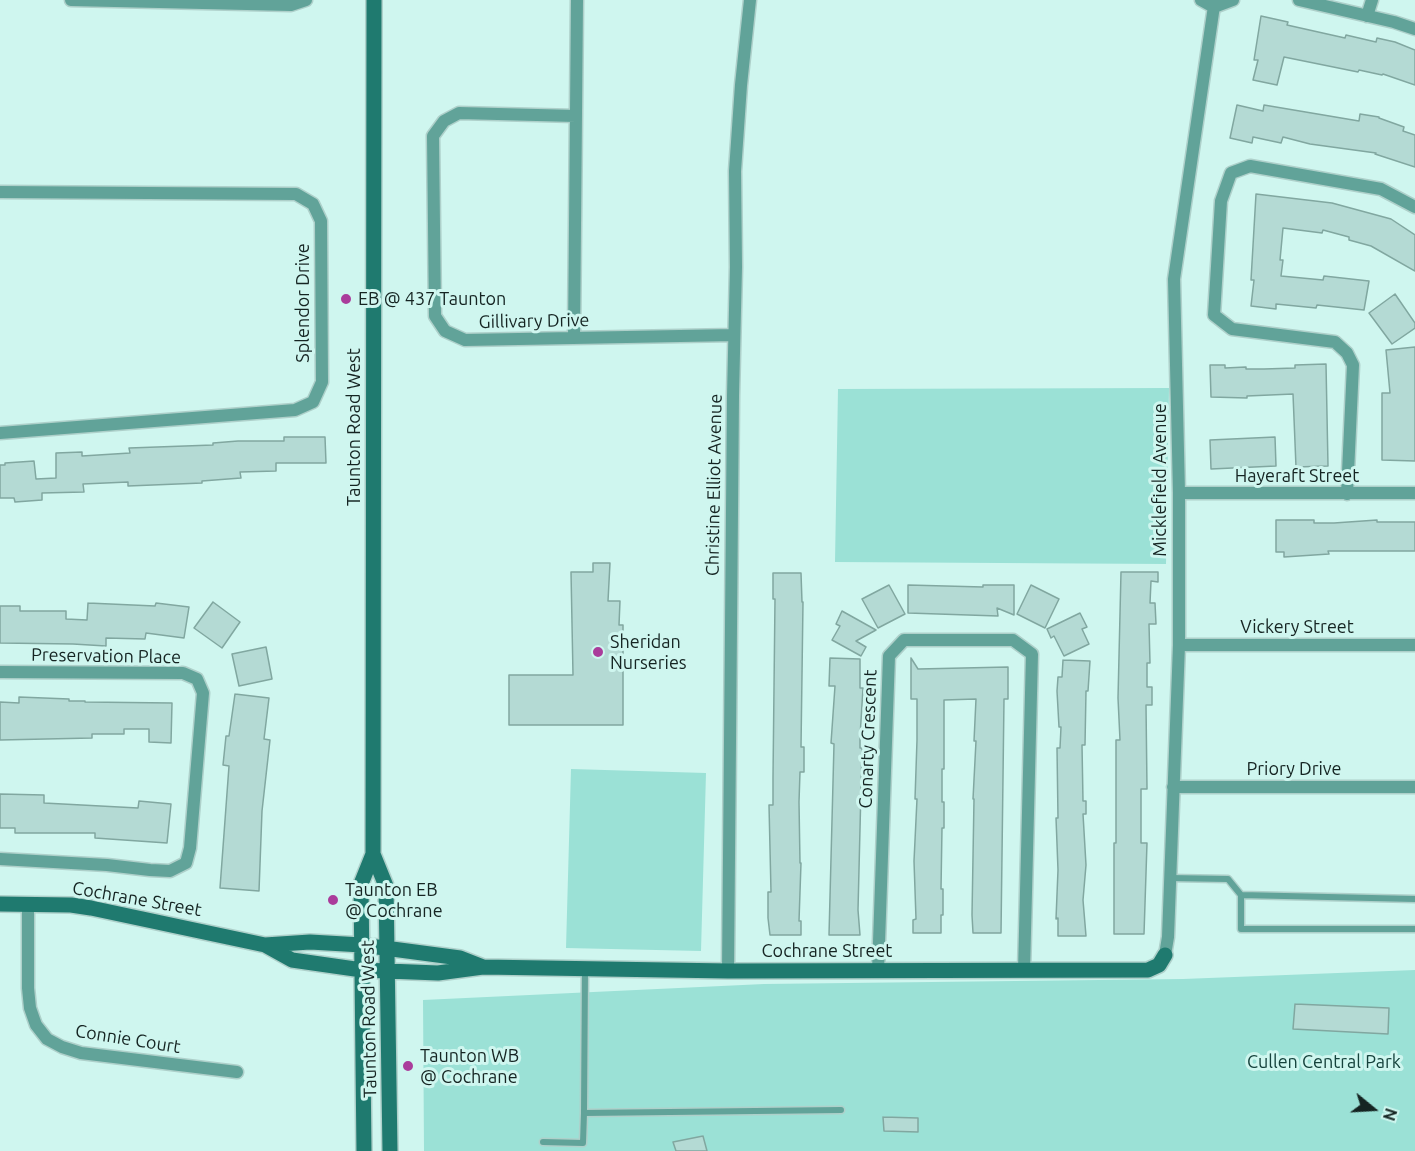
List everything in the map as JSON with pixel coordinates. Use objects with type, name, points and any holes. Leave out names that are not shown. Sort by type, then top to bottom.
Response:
[{"type":"main road","name":"Taunton Road West","points":[[364,1151],[361,884],[373,854],[374,0]]},
{"type":"main road","name":"Taunton Road West","points":[[373,854],[386,886],[390,1151]]},
{"type":"main road","name":"Cochrane Street","points":[[0,904],[91,908],[265,945],[310,942],[362,945],[460,958],[483,967]]},
{"type":"main road","name":"Cochrane Street","points":[[265,945],[292,960],[362,970],[438,973],[483,967],[728,971],[1148,970],[1159,965],[1165,955]]},
{"type":"street","points":[[71,0],[291,5],[306,0]]},
{"type":"street","points":[[574,338],[577,0]]},
{"type":"street","name":"Christine Elliot Avenue","points":[[728,971],[736,267],[735,171],[750,0]]},
{"type":"street","points":[[1201,0],[1214,6],[1224,5],[1233,0]]},
{"type":"street","points":[[1299,0],[1367,15],[1415,29]]},
{"type":"street","points":[[1367,15],[1372,0]]},
{"type":"street","name":"Micklefield Avenue","points":[[1165,955],[1168,938],[1179,645],[1179,493],[1174,279],[1214,6]]},
{"type":"street","name":"Gillivary Drive","points":[[576,116],[459,113],[444,121],[433,136],[435,316],[445,331],[465,340],[734,335]]},
{"type":"street","points":[[1347,494],[1353,365],[1347,353],[1335,342],[1232,329],[1214,315],[1221,201],[1231,173],[1250,166],[1381,189],[1415,207]]},
{"type":"street","name":"Splendor Drive","points":[[0,192],[296,194],[313,204],[321,221],[322,371],[322,382],[313,402],[295,410],[0,433]]},
{"type":"street","name":"Hayeraft Street","points":[[1179,493],[1415,494]]},
{"type":"street","name":"Conarty Crescent","points":[[878,971],[889,656],[904,640],[1013,640],[1032,654],[1024,971]]},
{"type":"street","name":"Vickery Street","points":[[1179,645],[1415,645]]},
{"type":"street","name":"Preservation Place","points":[[0,672],[183,673],[197,679],[203,693],[190,848],[186,863],[170,871],[0,859]]},
{"type":"street","name":"Priory Drive","points":[[1173,787],[1415,788]]},
{"type":"street","name":"Connie Court","points":[[28,904],[30,1008],[36,1025],[48,1039],[62,1047],[81,1053],[237,1072]]},
{"type":"lane","points":[[1170,878],[1228,879],[1241,895],[1241,929],[1415,929]]},
{"type":"lane","points":[[1241,895],[1415,899]]},
{"type":"lane","points":[[543,1142],[583,1143],[585,970]]},
{"type":"lane","points":[[584,1113],[841,1110]]},
{"type":"green space","points":[[1169,388],[1166,564],[835,562],[838,389]]},
{"type":"green space","points":[[571,769],[706,773],[701,951],[566,948]]},
{"type":"green space","name":"Cullen Central Park","points":[[1415,970],[1415,1151],[424,1151],[423,1000],[764,984],[1183,979]]},
{"type":"building","points":[[1261,16],[1288,22],[1287,25],[1345,38],[1346,35],[1376,42],[1377,38],[1415,50],[1415,85],[1383,74],[1359,70],[1358,72],[1284,57],[1277,85],[1253,80],[1258,60],[1254,60]]},
{"type":"building","points":[[1237,105],[1263,111],[1264,105],[1359,121],[1360,114],[1379,117],[1404,127],[1403,131],[1415,135],[1415,167],[1376,153],[1310,144],[1283,137],[1281,143],[1253,137],[1252,143],[1230,138]]},
{"type":"building","points":[[1256,194],[1332,203],[1391,219],[1415,235],[1415,271],[1371,246],[1349,240],[1349,237],[1323,230],[1322,233],[1283,228],[1281,276],[1323,280],[1324,276],[1369,281],[1364,310],[1317,305],[1316,308],[1276,304],[1276,309],[1251,306],[1254,280],[1251,280]]},
{"type":"building","points":[[1395,294],[1415,323],[1415,328],[1392,344],[1369,313]]},
{"type":"building","points":[[1415,347],[1415,461],[1382,460],[1382,393],[1390,393],[1386,350]]},
{"type":"building","points":[[1326,364],[1328,466],[1296,467],[1293,394],[1247,396],[1247,398],[1211,397],[1210,365],[1225,365],[1225,368],[1264,369]]},
{"type":"building","points":[[284,437],[325,437],[326,463],[276,463],[276,471],[240,472],[241,478],[202,481],[202,483],[128,486],[128,482],[83,484],[84,492],[42,493],[42,500],[15,502],[14,498],[0,498],[0,465],[5,465],[5,463],[34,461],[36,479],[56,478],[56,453],[82,452],[82,456],[130,453],[129,448],[213,445],[213,443],[238,441],[284,441]]},
{"type":"building","points":[[1275,437],[1276,466],[1211,469],[1210,440]]},
{"type":"building","points":[[1276,520],[1314,520],[1314,523],[1377,520],[1377,522],[1415,522],[1415,551],[1328,551],[1329,554],[1284,557],[1284,552],[1276,552]]},
{"type":"building","name":"Sheridan Nurseries","points":[[593,563],[610,563],[608,601],[620,601],[619,625],[623,625],[623,725],[509,725],[509,675],[573,675],[571,572],[593,572]]},
{"type":"building","points":[[1121,572],[1158,572],[1158,582],[1151,581],[1150,603],[1155,603],[1156,624],[1149,624],[1150,663],[1147,663],[1147,687],[1152,687],[1152,705],[1146,705],[1147,789],[1141,789],[1141,843],[1147,843],[1144,934],[1114,934],[1116,740],[1120,740],[1118,698]]},
{"type":"building","points":[[773,573],[801,573],[803,602],[801,747],[804,747],[804,772],[800,772],[799,802],[801,935],[770,935],[768,918],[768,892],[771,892],[769,805],[773,805],[775,599],[773,599]]},
{"type":"building","points":[[889,585],[905,614],[878,628],[862,599]]},
{"type":"building","points":[[908,585],[983,587],[983,585],[1014,585],[1014,615],[997,608],[998,616],[908,613]]},
{"type":"building","points":[[1031,585],[1059,599],[1045,628],[1017,614]]},
{"type":"building","points":[[213,602],[240,622],[222,648],[194,628]]},
{"type":"building","points":[[88,603],[155,606],[156,603],[189,607],[184,638],[146,633],[145,639],[106,638],[106,646],[0,643],[0,606],[20,606],[20,611],[66,611],[66,619],[87,620]]},
{"type":"building","points":[[842,611],[876,630],[856,641],[866,647],[861,656],[832,640],[840,626],[836,624]]},
{"type":"building","points":[[1080,613],[1087,627],[1082,629],[1089,644],[1064,656],[1054,636],[1051,638],[1047,629]]},
{"type":"building","points":[[266,647],[272,679],[239,686],[232,654]]},
{"type":"building","points":[[830,658],[860,659],[860,688],[863,688],[860,737],[860,748],[862,748],[858,910],[860,935],[829,935],[834,744],[831,743],[835,686],[829,686]]},
{"type":"building","points":[[911,658],[918,669],[1008,667],[1008,699],[1004,699],[1001,933],[973,933],[976,699],[944,700],[941,933],[913,933],[913,920],[916,919],[914,861],[917,799],[915,799],[917,699],[911,699]]},
{"type":"building","points":[[1063,660],[1090,661],[1088,691],[1086,691],[1085,745],[1082,745],[1083,801],[1086,801],[1086,814],[1083,814],[1086,865],[1083,900],[1086,936],[1058,936],[1058,918],[1056,919],[1057,748],[1060,748],[1061,727],[1059,727],[1057,691],[1058,677],[1062,677]]},
{"type":"building","points":[[235,694],[269,698],[264,739],[270,740],[262,811],[259,891],[220,888],[229,766],[223,765],[226,736],[229,736]]},
{"type":"building","points":[[19,697],[85,702],[172,703],[171,743],[149,742],[149,729],[124,729],[124,734],[92,734],[92,738],[0,740],[0,702],[19,703]]},
{"type":"building","points":[[0,794],[44,795],[44,803],[138,808],[139,801],[171,804],[167,843],[95,838],[95,833],[15,833],[15,828],[0,828]]},
{"type":"building","points":[[1295,1004],[1389,1008],[1388,1034],[1293,1029]]},
{"type":"building","points":[[883,1117],[918,1118],[918,1132],[884,1131]]},
{"type":"building","points":[[703,1136],[707,1151],[676,1151],[673,1142]]},
{"type":"place","name":"EB @ 437 Taunton","points":[[346,299]]},
{"type":"place","name":"Sheridan Nurseries","points":[[598,652]]},
{"type":"place","name":"Taunton EB @ Cochrane","points":[[333,900]]},
{"type":"place","name":"Taunton WB @ Cochrane","points":[[408,1066]]}]
